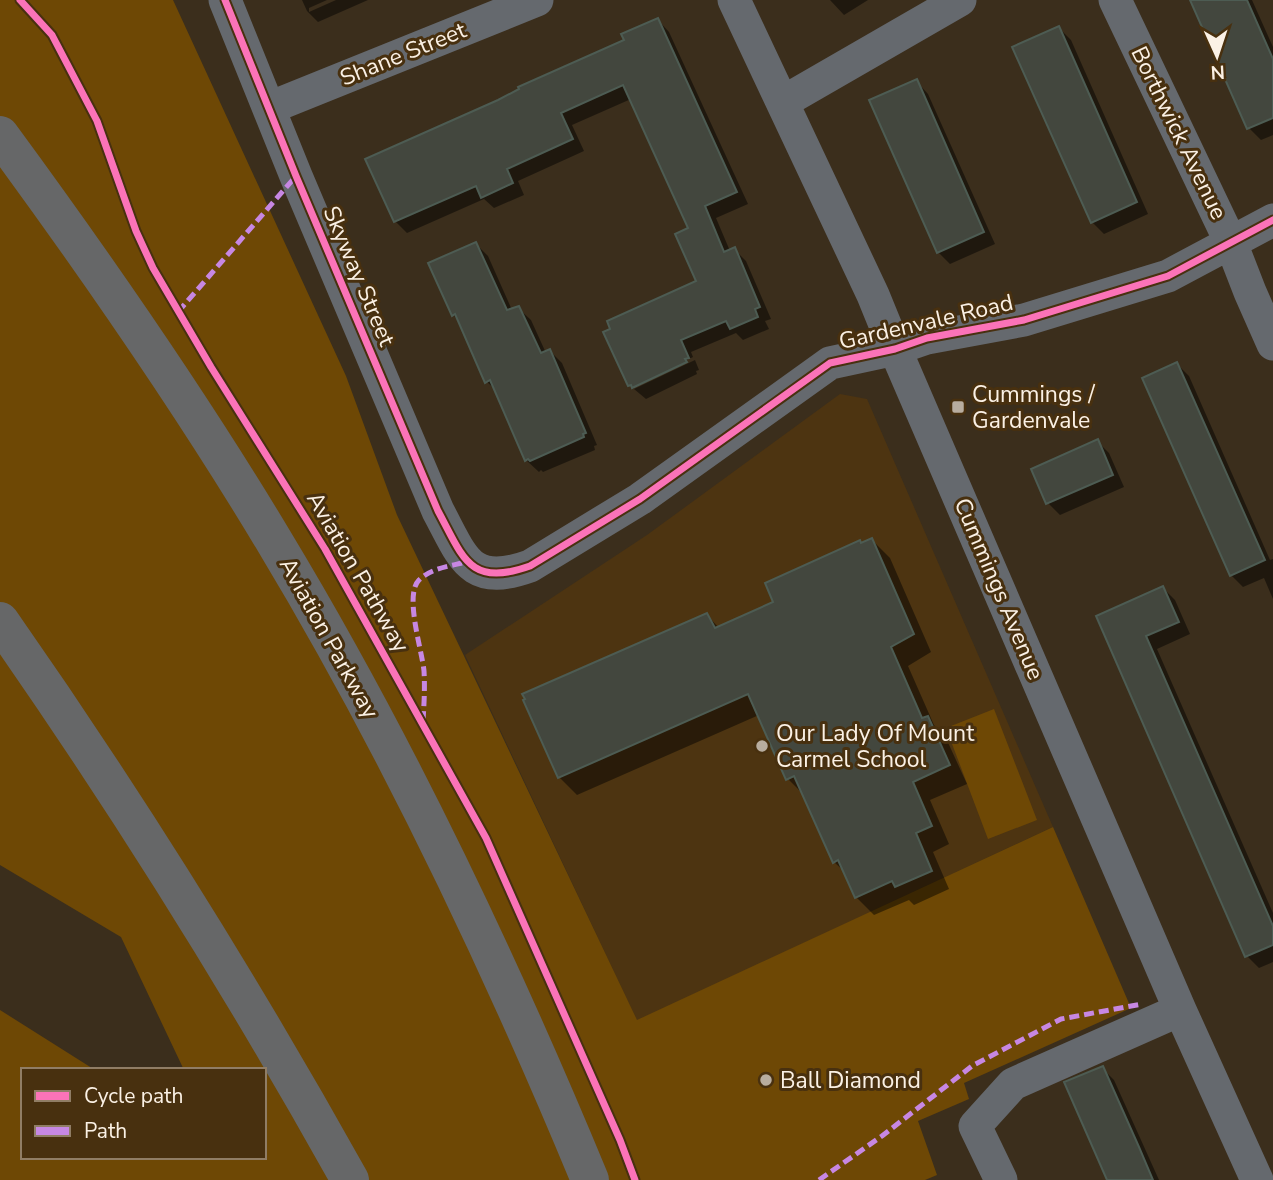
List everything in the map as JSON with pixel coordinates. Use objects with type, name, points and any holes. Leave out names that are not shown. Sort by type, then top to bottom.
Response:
[{"type":"main road","name":"Aviation Parkway","points":[[0,135],[172,379],[275,542],[331,640],[394,754],[458,879],[590,1180]]},
{"type":"main road","points":[[0,621],[178,887],[350,1180]]},
{"type":"street","name":"Skyway Street","points":[[225,0],[438,511],[466,562]]},
{"type":"street","name":"Shane Street","points":[[269,108],[537,0]]},
{"type":"street","name":"Cummings Avenue","points":[[734,0],[873,295],[1180,1010],[1257,1180]]},
{"type":"street","points":[[783,102],[960,0]]},
{"type":"street","name":"Borthwick Avenue","points":[[1115,0],[1231,243],[1273,344]]},
{"type":"street","name":"Gardenvale Road","points":[[466,562],[491,573],[510,573],[530,566],[640,499],[830,363],[895,349],[927,338],[1024,320],[1168,276],[1273,220]]},
{"type":"street","points":[[1001,1180],[975,1126],[1013,1084],[1180,1010]]},
{"type":"shaded area","points":[[0,0],[173,0],[346,376],[397,515],[637,1020],[1053,827],[1131,1008],[964,1083],[969,1099],[918,1121],[937,1175],[925,1180],[0,1180],[0,1010],[92,1068],[21,1068],[21,1159],[266,1159],[266,1068],[183,1068],[121,937],[0,865]]},
{"type":"shaded area","name":"Our Lady Of Mount Carmel School","points":[[840,394],[867,399],[1053,827],[637,1021],[465,655],[647,535]]},
{"type":"shaded area","points":[[994,709],[1037,820],[988,839],[946,728]]},
{"type":"building","points":[[1190,0],[1247,0],[1273,59],[1273,118],[1247,129]]},
{"type":"building","points":[[658,18],[737,192],[705,206],[724,252],[735,247],[760,307],[755,309],[758,317],[730,329],[726,321],[681,340],[689,358],[685,359],[687,362],[632,388],[631,385],[628,386],[603,332],[610,329],[607,321],[696,281],[675,234],[688,228],[623,85],[561,113],[573,139],[507,169],[513,183],[481,198],[476,186],[394,222],[365,159],[624,40],[621,34]]},
{"type":"building","points":[[1059,26],[1137,202],[1091,223],[1012,47]]},
{"type":"building","points":[[917,79],[984,232],[937,253],[869,100]]},
{"type":"building","points":[[476,242],[507,310],[519,306],[541,353],[550,349],[586,433],[583,434],[584,437],[530,461],[525,461],[490,380],[485,383],[455,314],[452,316],[428,263]]},
{"type":"building","points":[[1177,362],[1265,560],[1230,576],[1142,378]]},
{"type":"building","points":[[1098,439],[1113,475],[1046,504],[1031,469]]},
{"type":"building","points":[[872,538],[914,634],[891,647],[922,718],[928,716],[950,765],[913,782],[932,826],[916,833],[932,871],[895,887],[892,881],[855,898],[838,860],[833,863],[794,776],[786,780],[748,694],[558,778],[522,694],[707,613],[715,628],[773,602],[765,583],[860,540],[861,543]]},
{"type":"building","points":[[1163,586],[1179,622],[1146,636],[1273,926],[1273,945],[1245,957],[1096,616]]},
{"type":"building","points":[[1103,1066],[1153,1180],[1107,1180],[1064,1082]]},
{"type":"marked path","points":[[178,312],[296,176]]},
{"type":"marked path","points":[[423,721],[424,671],[413,610],[415,587],[419,580],[429,573],[466,562]]},
{"type":"marked path","points":[[819,1180],[882,1136],[972,1066],[1061,1019],[1142,1004]]},
{"type":"cycle path","name":"Aviation Pathway","points":[[20,0],[52,35],[97,121],[136,231],[153,268],[211,367],[325,549],[486,838],[620,1140],[635,1180]]},
{"type":"cycle path","points":[[225,0],[296,176],[438,511],[454,542],[470,564],[493,573],[510,572],[530,566],[640,499],[830,363],[895,349],[927,338],[1024,320],[1168,276],[1273,220]]},
{"type":"place","name":"Cummings / Gardenvale","points":[[958,407]]},
{"type":"place","name":"Our Lady Of Mount Carmel School","points":[[762,746]]},
{"type":"place","name":"Ball Diamond","points":[[766,1080]]}]
